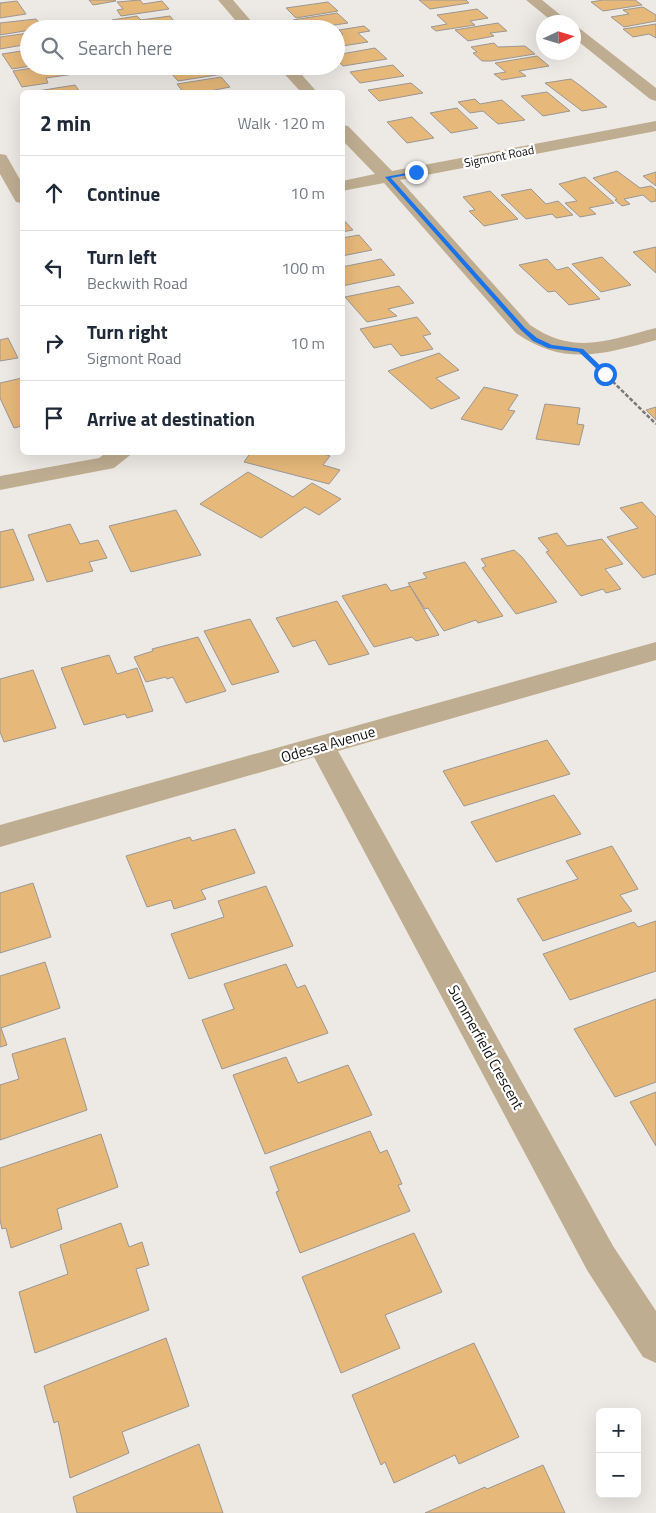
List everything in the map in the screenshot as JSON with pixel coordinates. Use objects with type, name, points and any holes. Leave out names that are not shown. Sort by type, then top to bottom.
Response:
[{"type":"street","points":[[225,0],[243,20]]},
{"type":"street","points":[[533,0],[553,15]]},
{"type":"street","points":[[581,37],[656,96]]},
{"type":"street","points":[[293,75],[307,90]]},
{"type":"street","name":"Sigmont Road","points":[[345,185],[656,126]]},
{"type":"street","points":[[345,133],[388,177],[523,329],[535,340],[550,346],[581,350],[596,349],[656,334]]},
{"type":"street","points":[[0,159],[20,194]]},
{"type":"street","points":[[0,483],[106,463],[118,455]]},
{"type":"street","name":"Odessa Avenue","points":[[0,836],[656,651]]},
{"type":"street","name":"Summerfield Crescent","points":[[322,746],[600,1258],[656,1344]]},
{"type":"path","points":[[581,350],[656,424]]},
{"type":"building","points":[[89,0],[115,0],[116,1],[93,5]]},
{"type":"building","points":[[140,0],[143,4],[162,1],[169,9],[121,16],[117,10],[123,9],[117,2]]},
{"type":"building","points":[[419,0],[466,0],[469,3],[430,9]]},
{"type":"building","points":[[635,0],[642,5],[603,11],[591,2]]},
{"type":"building","points":[[17,1],[26,14],[0,18],[0,3]]},
{"type":"building","points":[[328,2],[338,11],[296,18],[286,8]]},
{"type":"building","points":[[643,7],[656,15],[656,21],[624,27],[611,17],[629,14],[623,10]]},
{"type":"building","points":[[477,9],[488,18],[470,21],[475,25],[436,31],[431,27],[447,24],[437,15]]},
{"type":"building","points":[[337,13],[345,20],[293,20]]},
{"type":"building","points":[[137,16],[141,20],[112,20]]},
{"type":"building","points":[[170,16],[173,20],[141,20]]},
{"type":"building","points":[[20,21],[20,32],[0,35],[0,23]]},
{"type":"building","points":[[498,23],[507,31],[490,33],[494,36],[468,41],[455,30]]},
{"type":"building","points":[[656,24],[656,38],[649,34],[633,37],[623,29]]},
{"type":"building","points":[[364,26],[370,31],[358,33],[368,42],[345,46],[345,29]]},
{"type":"building","points":[[20,34],[20,46],[0,49],[0,37]]},
{"type":"building","points":[[494,43],[498,47],[525,46],[535,54],[482,61],[473,53],[477,52],[471,47]]},
{"type":"building","points":[[375,48],[387,59],[345,66],[345,53]]},
{"type":"building","points":[[20,51],[20,68],[12,69],[2,54]]},
{"type":"building","points":[[536,56],[536,60],[542,60],[549,66],[519,71],[526,76],[502,80],[494,74],[506,72],[495,63]]},
{"type":"building","points":[[393,65],[404,76],[360,83],[350,72]]},
{"type":"building","points":[[20,70],[20,75],[67,75],[46,78],[48,83],[22,87],[13,71]]},
{"type":"building","points":[[173,75],[217,75],[178,81]]},
{"type":"building","points":[[221,77],[230,87],[215,90],[182,90],[177,84]]},
{"type":"building","points":[[571,79],[607,107],[582,111],[545,83]]},
{"type":"building","points":[[411,83],[423,93],[379,101],[368,90]]},
{"type":"building","points":[[75,85],[79,90],[44,90]]},
{"type":"building","points":[[547,92],[570,111],[543,116],[521,96]]},
{"type":"building","points":[[475,99],[480,104],[502,100],[525,120],[498,124],[483,111],[470,113],[458,102]]},
{"type":"building","points":[[457,108],[478,128],[451,133],[430,113]]},
{"type":"building","points":[[412,117],[434,138],[407,143],[387,122]]},
{"type":"building","points":[[617,171],[640,188],[651,186],[656,190],[656,201],[651,202],[643,195],[624,199],[630,204],[622,206],[615,200],[617,199],[593,178]]},
{"type":"building","points":[[656,172],[656,186],[643,176]]},
{"type":"building","points":[[585,177],[614,203],[589,208],[596,214],[580,217],[565,203],[577,201],[559,184]]},
{"type":"building","points":[[531,189],[546,204],[558,201],[573,215],[556,218],[552,214],[526,219],[501,195]]},
{"type":"building","points":[[490,191],[518,219],[484,226],[469,211],[475,210],[463,197]]},
{"type":"building","points":[[345,221],[353,230],[345,231]]},
{"type":"building","points":[[359,235],[372,250],[345,255],[345,237]]},
{"type":"building","points":[[656,247],[656,273],[633,252]]},
{"type":"building","points":[[602,257],[631,285],[601,292],[572,264]]},
{"type":"building","points":[[381,259],[395,275],[345,285],[345,266]]},
{"type":"building","points":[[547,259],[557,270],[568,267],[600,299],[569,305],[555,291],[548,292],[519,265]]},
{"type":"building","points":[[399,286],[414,303],[388,309],[397,316],[367,322],[345,297]]},
{"type":"building","points":[[417,317],[431,334],[423,336],[433,349],[401,356],[391,344],[374,348],[360,329]]},
{"type":"building","points":[[8,338],[18,358],[0,361],[0,340]]},
{"type":"building","points":[[439,353],[459,370],[436,378],[460,398],[431,409],[388,371]]},
{"type":"building","points":[[20,378],[20,426],[14,428],[0,398],[0,383]]},
{"type":"building","points":[[484,387],[518,395],[508,410],[515,411],[502,430],[461,419]]},
{"type":"building","points":[[545,404],[580,408],[577,424],[584,425],[579,445],[536,439]]},
{"type":"building","points":[[656,407],[656,420],[646,410]]},
{"type":"building","points":[[249,455],[326,455],[330,456],[323,465],[340,470],[329,484],[244,462]]},
{"type":"building","points":[[248,472],[293,497],[312,483],[341,499],[319,515],[305,507],[261,538],[200,504]]},
{"type":"building","points":[[642,502],[656,517],[656,574],[643,578],[607,537],[638,528],[620,508]]},
{"type":"building","points":[[176,510],[201,555],[131,572],[109,526]]},
{"type":"building","points":[[70,524],[80,544],[98,540],[107,558],[89,562],[93,571],[47,582],[28,535]]},
{"type":"building","points":[[13,529],[34,580],[0,588],[0,532]]},
{"type":"building","points":[[557,533],[567,546],[602,539],[623,564],[605,569],[621,589],[606,593],[603,589],[581,596],[546,552],[549,551],[538,538]]},
{"type":"building","points":[[514,550],[522,557],[557,602],[516,614],[482,568],[486,566],[481,559]]},
{"type":"building","points":[[465,562],[503,616],[478,623],[476,620],[444,631],[428,608],[425,609],[408,583],[427,578],[423,573]]},
{"type":"building","points":[[386,584],[391,591],[410,586],[439,635],[416,641],[412,637],[374,647],[342,596]]},
{"type":"building","points":[[337,601],[369,654],[329,665],[315,640],[293,647],[276,618]]},
{"type":"building","points":[[250,619],[279,672],[232,685],[204,631]]},
{"type":"building","points":[[198,637],[226,691],[186,703],[173,677],[146,682],[134,657],[153,651],[152,649]]},
{"type":"building","points":[[109,655],[117,674],[137,668],[153,711],[127,718],[125,714],[84,725],[61,668]]},
{"type":"building","points":[[33,670],[56,728],[4,742],[0,732],[0,679]]},
{"type":"building","points":[[547,740],[570,774],[464,806],[443,771]]},
{"type":"building","points":[[554,795],[581,834],[496,862],[471,822]]},
{"type":"building","points":[[235,829],[255,873],[201,890],[206,899],[174,909],[171,900],[147,907],[126,856],[190,837],[192,841]]},
{"type":"building","points":[[612,846],[638,889],[620,895],[632,911],[543,941],[517,899],[578,879],[566,861]]},
{"type":"building","points":[[33,883],[51,937],[0,953],[0,893]]},
{"type":"building","points":[[266,886],[293,946],[189,979],[171,934],[224,917],[218,901]]},
{"type":"building","points":[[656,921],[656,971],[570,1000],[543,954],[634,922],[638,927]]},
{"type":"building","points":[[45,962],[60,1008],[1,1028],[7,1045],[0,1047],[0,976]]},
{"type":"building","points":[[286,964],[297,988],[305,985],[328,1033],[222,1069],[202,1020],[234,1009],[224,984]]},
{"type":"building","points":[[656,999],[656,1082],[615,1097],[574,1029]]},
{"type":"building","points":[[65,1038],[87,1110],[0,1140],[0,1085],[19,1079],[12,1054]]},
{"type":"building","points":[[286,1057],[298,1083],[348,1065],[372,1115],[265,1154],[233,1075]]},
{"type":"building","points":[[656,1092],[656,1146],[630,1102]]},
{"type":"building","points":[[370,1131],[380,1153],[387,1150],[402,1184],[398,1185],[410,1211],[300,1253],[276,1192],[279,1191],[270,1167]]},
{"type":"building","points":[[101,1134],[118,1187],[57,1209],[62,1229],[11,1248],[6,1228],[2,1229],[0,1220],[0,1168]]},
{"type":"building","points":[[121,1223],[129,1247],[142,1242],[149,1265],[136,1269],[149,1310],[35,1353],[19,1292],[68,1274],[60,1245]]},
{"type":"building","points":[[414,1233],[442,1292],[385,1315],[400,1348],[341,1373],[302,1277]]},
{"type":"building","points":[[166,1338],[189,1406],[122,1432],[129,1453],[70,1478],[58,1421],[54,1423],[44,1386]]},
{"type":"building","points":[[474,1343],[519,1437],[459,1464],[455,1455],[394,1483],[385,1462],[381,1465],[352,1395]]},
{"type":"building","points":[[199,1444],[223,1513],[77,1513],[73,1497]]},
{"type":"building","points":[[543,1465],[565,1513],[425,1513],[485,1487],[487,1489]]},
{"type":"route","points":[[416,172],[388,177],[523,329],[535,340],[550,346],[581,350],[605,374]]}]
